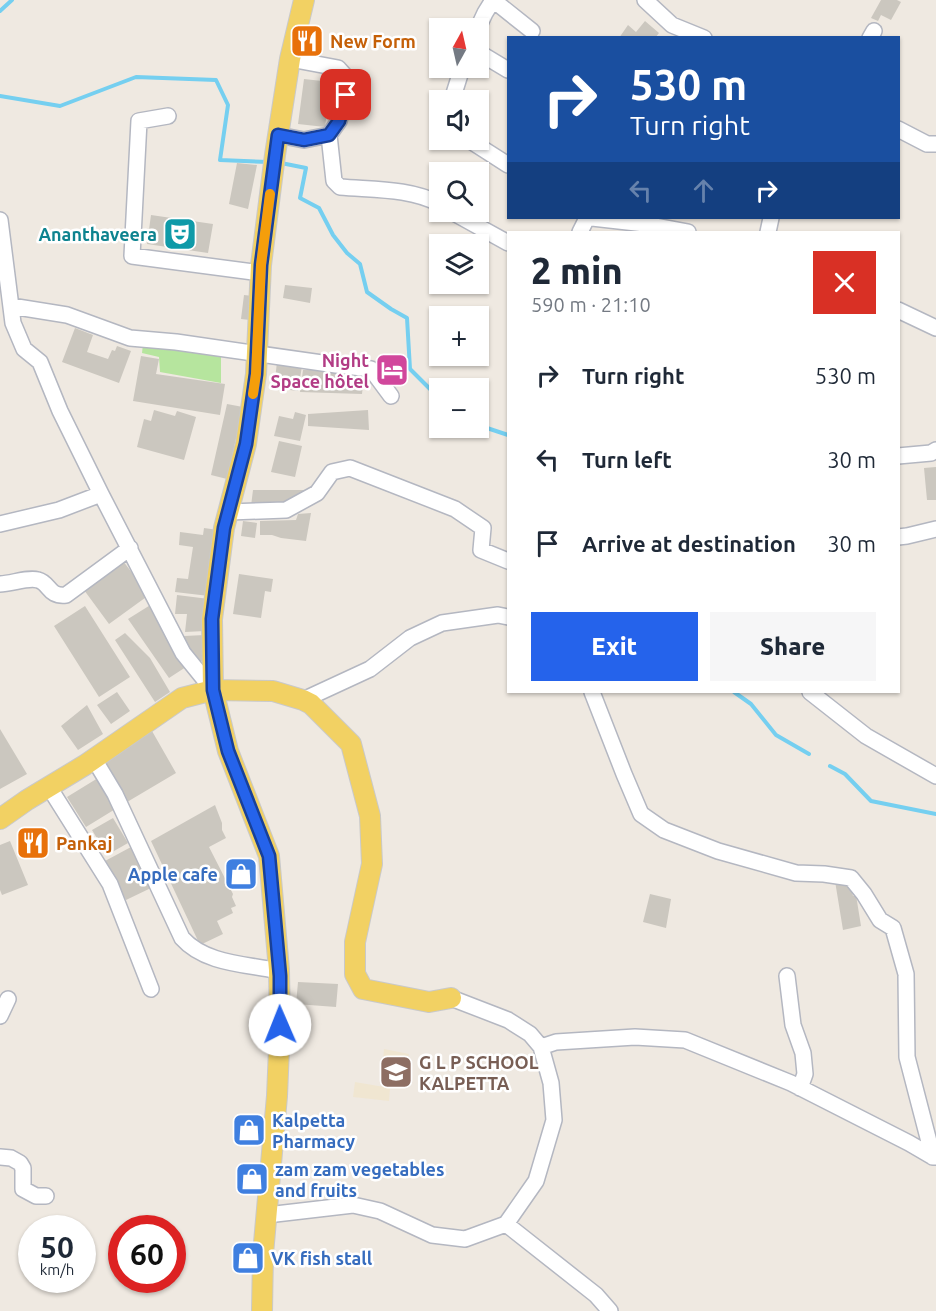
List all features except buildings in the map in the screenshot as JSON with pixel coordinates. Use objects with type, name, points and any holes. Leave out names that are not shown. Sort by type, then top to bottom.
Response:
[{"type":"main road","points":[[262,1311],[263,1254],[280,1037],[279,970],[269,856],[228,751],[213,690],[212,619],[224,528],[246,444],[256,374],[261,273],[274,163],[290,59],[304,0]]},
{"type":"main road","points":[[0,819],[94,759],[182,698],[213,690],[273,691],[303,700],[311,704],[351,744],[370,816],[372,864],[355,942],[355,974],[363,989],[429,1002],[451,998]]},
{"type":"street","points":[[483,18],[493,0],[532,31]]},
{"type":"street","points":[[645,0],[672,25],[699,36]]},
{"type":"street","points":[[489,58],[507,68]]},
{"type":"street","points":[[290,59],[338,68],[348,78],[339,121],[329,135],[334,181],[340,187],[397,192],[429,199]]},
{"type":"street","points":[[168,116],[140,121],[132,256],[261,273]]},
{"type":"street","points":[[900,130],[927,144],[936,144]]},
{"type":"street","points":[[278,135],[304,140],[329,135]]},
{"type":"street","points":[[485,150],[507,164]]},
{"type":"street","points":[[601,219],[683,231]]},
{"type":"street","points":[[0,220],[3,266],[13,323],[24,349],[40,362],[60,411],[183,653],[213,690]]},
{"type":"street","points":[[470,222],[507,242]]},
{"type":"street","points":[[11,306],[67,315],[130,338],[176,342],[371,369],[391,396]]},
{"type":"street","points":[[900,311],[936,328]]},
{"type":"street","points":[[900,456],[931,453],[936,450]]},
{"type":"street","points":[[229,512],[286,510],[317,494],[332,472],[350,468],[455,508],[483,528],[481,550],[507,561]]},
{"type":"street","points":[[0,524],[59,510],[101,494]]},
{"type":"street","points":[[900,537],[936,529]]},
{"type":"street","points":[[0,585],[34,579],[42,581],[50,592],[58,596],[66,596],[130,548]]},
{"type":"street","points":[[303,700],[370,669],[410,638],[442,623],[498,615],[507,617]]},
{"type":"street","points":[[592,693],[641,814],[664,830],[718,851],[796,873],[851,878],[880,920],[893,928],[906,974],[907,1057],[934,1157]]},
{"type":"street","points":[[811,693],[866,736],[936,776]]},
{"type":"street","points":[[94,759],[115,794],[182,938],[188,945],[214,958],[279,970]]},
{"type":"street","points":[[49,787],[110,884],[152,989]]},
{"type":"street","points":[[787,976],[793,1025],[803,1053],[805,1074],[800,1088]]},
{"type":"street","points":[[267,1215],[353,1205],[380,1211],[432,1235],[465,1239],[506,1224],[536,1181],[554,1120],[551,1083],[541,1047],[530,1034],[508,1020],[451,998]]},
{"type":"street","points":[[0,1016],[8,999]]},
{"type":"street","points":[[541,1047],[556,1042],[635,1037],[685,1040],[791,1083],[934,1157]]},
{"type":"street","points":[[0,1156],[20,1162],[23,1168],[23,1189],[36,1196],[46,1196]]},
{"type":"street","points":[[506,1224],[596,1295],[610,1311]]},
{"type":"shaded area","name":"G L P SCHOOL KALPETTA","points":[[384,1049],[409,1054],[399,1087],[385,1083],[390,1061],[383,1060]]},
{"type":"shaded area","points":[[355,1082],[390,1088],[389,1101],[353,1097]]},
{"type":"green space","points":[[143,344],[221,354],[221,383],[160,372],[159,357],[142,353]]},
{"type":"waterway","points":[[0,11],[12,0]]},
{"type":"waterway","points":[[0,96],[60,106],[136,77],[216,80],[228,105],[220,160],[268,162]]},
{"type":"waterway","points":[[281,163],[306,168],[300,198],[319,208],[333,235],[347,253],[360,264],[367,292],[407,318],[410,369],[429,388]]},
{"type":"waterway","points":[[489,429],[507,435]]},
{"type":"waterway","points":[[735,693],[751,704],[776,735],[809,754]]},
{"type":"waterway","points":[[830,766],[845,774],[871,801],[936,814]]},
{"type":"slow traffic","points":[[253,394],[261,265],[270,194]]},
{"type":"place","name":"New Form","points":[[307,41]]},
{"type":"place","name":"Ananthaveera","points":[[180,234]]},
{"type":"place","name":"Night Space hôtel","points":[[392,370]]},
{"type":"place","name":"Pankaj","points":[[33,843]]},
{"type":"place","name":"Apple cafe","points":[[241,874]]},
{"type":"place","name":"G L P SCHOOL KALPETTA","points":[[396,1072]]},
{"type":"place","name":"Kalpetta Pharmacy","points":[[249,1130]]},
{"type":"place","name":"zam zam vegetables and fruits","points":[[252,1179]]},
{"type":"place","name":"VK fish stall","points":[[248,1258]]},
{"type":"route","points":[[280,1025],[280,976],[269,856],[228,751],[213,690],[212,619],[224,528],[246,444],[256,374],[261,265],[278,135],[304,140],[329,135],[339,121],[346,95]]}]
